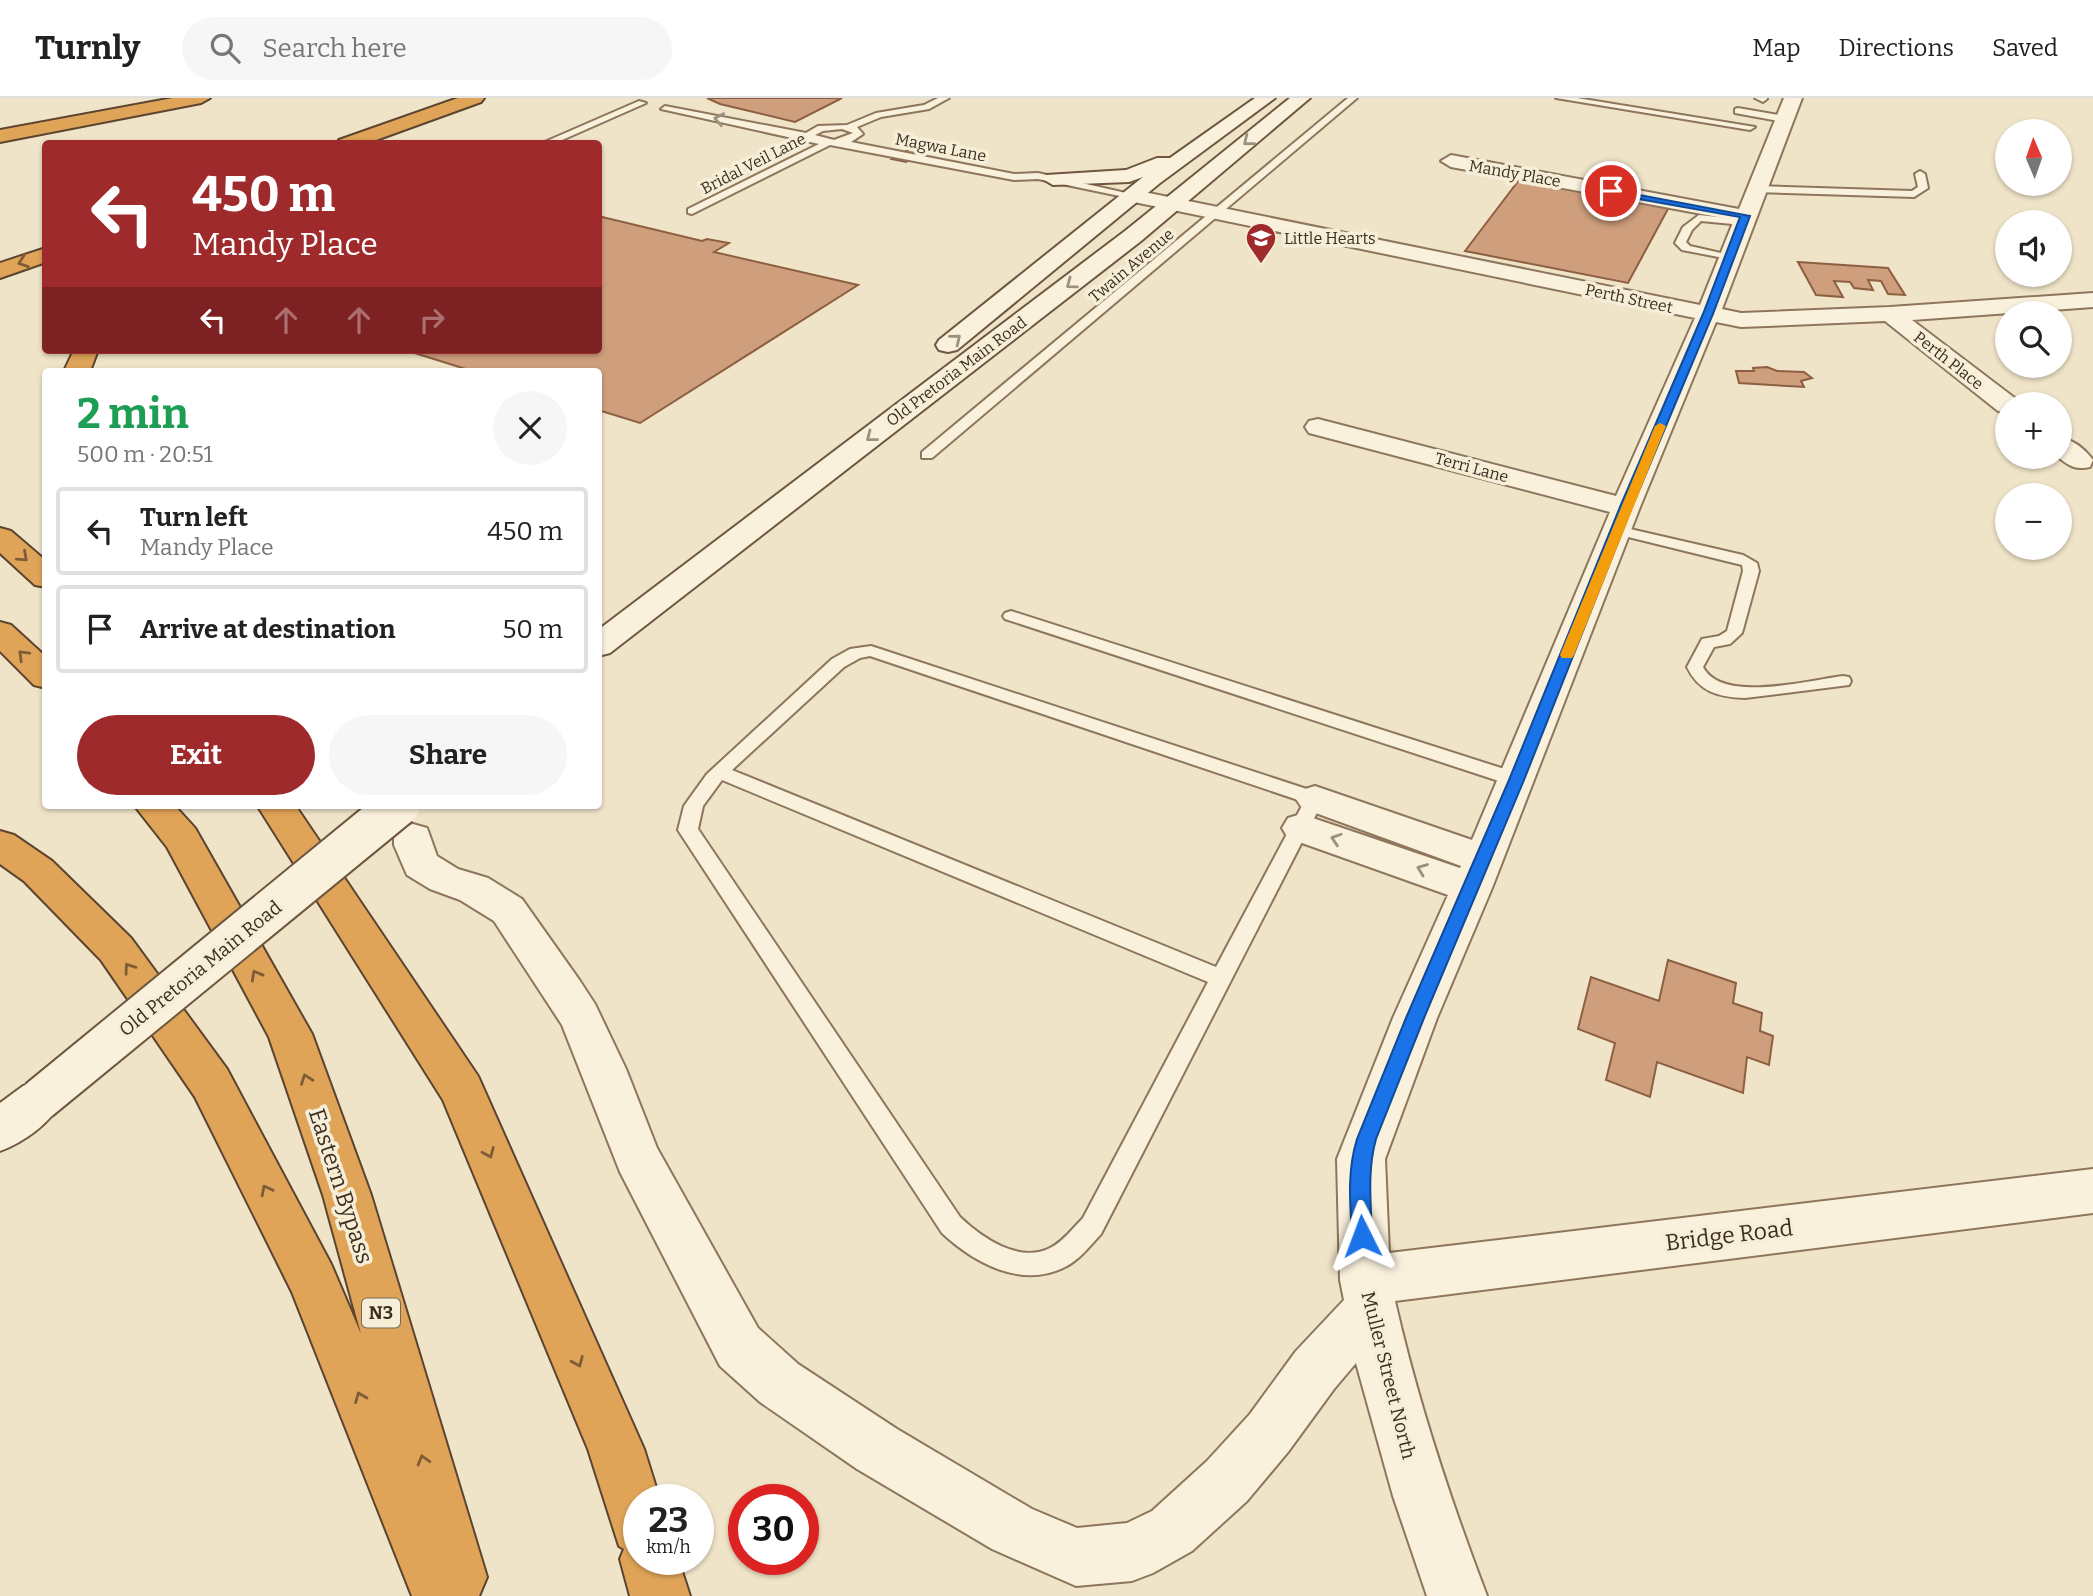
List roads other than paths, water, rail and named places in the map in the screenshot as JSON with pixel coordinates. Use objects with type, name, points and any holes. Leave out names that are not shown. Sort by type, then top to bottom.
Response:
[{"type":"highway","points":[[0,124],[136,98]]},
{"type":"highway","points":[[0,136],[201,98]]},
{"type":"highway","points":[[358,140],[481,100]]},
{"type":"highway","points":[[396,140],[481,100]]},
{"type":"highway","points":[[0,271],[42,255]]},
{"type":"highway","points":[[0,537],[42,574]]},
{"type":"highway","points":[[0,632],[42,673]]},
{"type":"highway","name":"Eastern Bypass","points":[[156,809],[181,838],[290,1034],[347,1195],[462,1596]]},
{"type":"highway","points":[[279,809],[462,1090]]},
{"type":"highway","points":[[308,809],[462,1090],[615,1449],[626,1484]]},
{"type":"highway","points":[[0,845],[38,871],[116,949],[211,1083],[313,1281],[442,1596]]},
{"type":"highway","points":[[654,1575],[660,1596]]},
{"type":"street","name":"Old Pretoria Main Road","points":[[925,364],[1133,196],[1216,132],[1266,98]]},
{"type":"street","name":"Old Pretoria Main Road","points":[[603,643],[1171,204],[1301,98]]},
{"type":"street","name":"Muller Street North","points":[[1457,1596],[1421,1496],[1398,1420],[1368,1294],[1360,1205],[1361,1158],[1415,1018],[1517,780],[1621,519],[1730,258],[1748,209],[1770,108]]},
{"type":"street","points":[[1050,178],[1117,177],[1143,173],[1216,132]]},
{"type":"street","name":"Mandy Place","points":[[1451,162],[1748,209]]},
{"type":"street","points":[[1030,279],[1084,221],[1083,207],[1050,178]]},
{"type":"street","name":"Perth Street","points":[[1133,196],[1708,314],[1766,321],[2092,301]]},
{"type":"street","name":"Perth Place","points":[[1890,314],[1995,396]]},
{"type":"street","name":"Old Pretoria Main Road","points":[[603,643],[733,517],[893,390]]},
{"type":"street","name":"Terri Lane","points":[[1318,427],[1621,519]]},
{"type":"street","points":[[1308,814],[1372,850],[1478,873]]},
{"type":"street","name":"Old Pretoria Main Road","points":[[0,1130],[406,822]]},
{"type":"street","points":[[406,822],[421,865],[444,879],[474,889],[508,910],[565,993],[580,1017],[604,1069],[637,1157],[739,1347],[779,1383],[877,1449],[1012,1528],[1076,1557],[1132,1552],[1172,1531],[1227,1481],[1269,1433],[1368,1294]]},
{"type":"street","name":"Bridge Road","points":[[1368,1294],[2088,1198]]},
{"type":"lane","points":[[849,127],[930,98]]},
{"type":"lane","points":[[834,126],[862,114],[926,107],[945,98]]},
{"type":"lane","name":"Twain Avenue","points":[[927,455],[1353,98]]},
{"type":"lane","points":[[1560,98],[1732,124],[1770,108]]},
{"type":"lane","points":[[1732,124],[1744,98]]},
{"type":"lane","name":"Magwa Lane","points":[[665,108],[685,102],[834,142],[1014,177],[1050,178],[1133,196]]},
{"type":"lane","points":[[553,140],[608,116],[647,104]]},
{"type":"lane","name":"Magwa Lane","points":[[647,104],[651,108],[665,108],[812,135],[834,126],[849,127],[858,134],[871,136]]},
{"type":"lane","points":[[1738,111],[1770,108]]},
{"type":"lane","points":[[834,142],[851,139],[858,134]]},
{"type":"lane","name":"Bridal Veil Lane","points":[[682,203],[752,169],[812,135]]},
{"type":"lane","name":"Bridal Veil Lane","points":[[692,211],[834,142]]},
{"type":"lane","name":"Magwa Lane","points":[[1016,166],[1029,168],[1050,178]]},
{"type":"lane","points":[[752,169],[767,173]]},
{"type":"lane","points":[[1730,258],[1686,248],[1680,243],[1687,229],[1699,218],[1748,209],[1906,195],[1922,191],[1920,174]]},
{"type":"lane","points":[[1621,519],[1749,563],[1751,571],[1734,633],[1724,640],[1708,643],[1695,667],[1701,680],[1716,689],[1740,693],[1843,681]]},
{"type":"lane","points":[[1011,616],[1517,780]]},
{"type":"lane","points":[[871,651],[1308,814],[1092,1226],[1072,1247],[1054,1260],[1029,1263],[982,1251],[964,1240],[951,1225],[688,831],[691,809],[702,790],[719,772],[838,663],[856,653],[871,651]]},
{"type":"lane","points":[[719,772],[1220,978]]},
{"type":"place","name":"Little Hearts","points":[[1261,265]]}]
